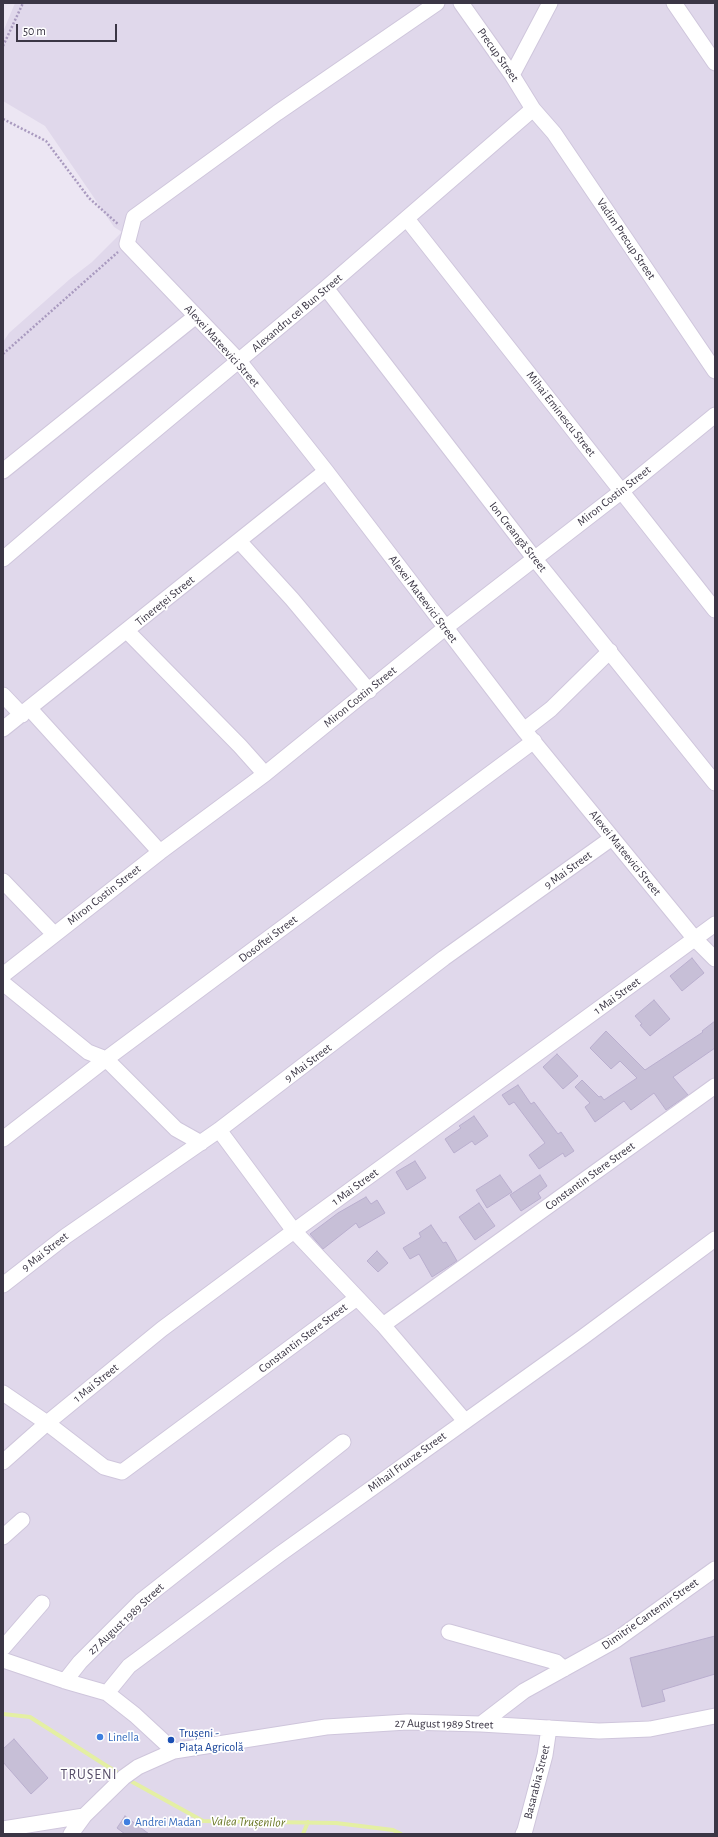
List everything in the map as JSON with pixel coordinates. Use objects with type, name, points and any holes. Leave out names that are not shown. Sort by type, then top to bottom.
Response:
[{"type":"street","points":[[128,239],[134,217],[277,113],[437,3]]},
{"type":"street","name":"Precup Street","points":[[461,3],[512,75],[533,109]]},
{"type":"street","points":[[512,75],[550,3]]},
{"type":"street","points":[[674,3],[715,63]]},
{"type":"street","name":"Alexandru cel Bun Street","points":[[3,559],[326,288],[533,109]]},
{"type":"street","name":"Vadim Precup Street","points":[[533,109],[554,133],[715,371]]},
{"type":"street","name":"Mihai Eminescu Street","points":[[407,219],[715,610]]},
{"type":"street","name":"Alexei Mateevici Street","points":[[128,239],[196,316],[239,361],[326,471],[529,736],[695,939],[715,960]]},
{"type":"street","name":"Ion Creangă Street","points":[[326,288],[534,558],[715,782]]},
{"type":"street","points":[[3,471],[196,316]]},
{"type":"street","name":"Miron Costin Street","points":[[3,976],[54,934],[160,852],[265,774],[445,628],[622,491],[715,415]]},
{"type":"street","name":"Tinereței Street","points":[[3,730],[326,471]]},
{"type":"street","points":[[239,541],[292,599],[369,691]]},
{"type":"street","points":[[127,631],[240,746],[265,774]]},
{"type":"street","name":"Dosoftei Street","points":[[3,1139],[529,736],[551,709],[610,651]]},
{"type":"street","points":[[3,695],[26,712],[160,852]]},
{"type":"street","name":"9 Mai Street","points":[[3,1285],[66,1236],[201,1144],[444,958],[612,838]]},
{"type":"street","points":[[3,881],[54,934]]},
{"type":"street","name":"1 Mai Street","points":[[3,1462],[47,1423],[162,1329],[715,924]]},
{"type":"street","points":[[3,983],[88,1052],[106,1059],[176,1129],[201,1144]]},
{"type":"street","name":"Constantin Stere Street","points":[[3,1393],[47,1423],[104,1467],[122,1472],[357,1298],[383,1325],[715,1086]]},
{"type":"street","points":[[219,1130],[294,1231],[357,1298]]},
{"type":"street","name":"Mihail Frunze Street","points":[[106,1693],[129,1666],[286,1549],[583,1337],[715,1239]]},
{"type":"street","points":[[383,1325],[465,1421]]},
{"type":"street","name":"27 August 1989 Street","points":[[65,1681],[80,1662],[141,1601],[342,1442]]},
{"type":"street","points":[[3,1537],[22,1520]]},
{"type":"street","name":"Dimitrie Cantemir Street","points":[[481,1724],[524,1691],[616,1640],[715,1569]]},
{"type":"street","points":[[3,1648],[42,1603]]},
{"type":"street","points":[[449,1632],[556,1662],[564,1669]]},
{"type":"street","points":[[3,1660],[106,1693],[135,1715],[174,1751]]},
{"type":"street","name":"27 August 1989 Street","points":[[71,1834],[84,1816],[133,1771],[174,1751],[326,1727],[407,1722],[481,1724],[599,1731],[650,1729],[715,1716]]},
{"type":"street","name":"Basarabia Street","points":[[522,1834],[525,1830],[545,1755],[549,1728]]},
{"type":"street","points":[[3,1829],[84,1816]]},
{"type":"path","points":[[3,46],[23,3]]},
{"type":"path","points":[[3,119],[46,141],[90,198],[128,239],[3,354]]},
{"type":"path","points":[[3,347],[7,350]]},
{"type":"shaded area","points":[[15,3],[715,3],[715,1834],[3,1834],[3,342],[9,333],[70,279],[92,262],[122,232],[114,227],[45,126],[3,101],[3,32]]},
{"type":"building","points":[[692,958],[704,973],[682,991],[670,976]]},
{"type":"building","points":[[654,1000],[670,1019],[650,1036],[640,1025],[642,1024],[635,1016]]},
{"type":"building","points":[[715,1021],[715,1048],[673,1077],[688,1095],[666,1110],[654,1093],[631,1110],[624,1101],[595,1122],[585,1107],[590,1103],[575,1087],[582,1080],[604,1100],[637,1078],[620,1061],[611,1069],[590,1048],[606,1031],[645,1070],[703,1032],[702,1031]]},
{"type":"building","points":[[557,1054],[578,1076],[563,1089],[543,1067]]},
{"type":"building","points":[[518,1085],[531,1104],[534,1102],[558,1134],[561,1132],[574,1151],[565,1157],[563,1153],[539,1169],[529,1155],[545,1143],[514,1102],[509,1105],[502,1095]]},
{"type":"building","points":[[474,1116],[488,1136],[475,1145],[472,1141],[454,1153],[445,1139],[461,1128],[459,1126]]},
{"type":"building","points":[[415,1161],[426,1178],[407,1190],[396,1172]]},
{"type":"building","points":[[500,1175],[512,1192],[487,1208],[476,1190]]},
{"type":"building","points":[[540,1175],[547,1186],[538,1193],[541,1198],[521,1211],[510,1195]]},
{"type":"building","points":[[366,1197],[371,1204],[377,1200],[385,1213],[359,1228],[356,1223],[323,1249],[310,1234],[338,1213]]},
{"type":"building","points":[[479,1203],[495,1226],[475,1240],[459,1217]]},
{"type":"building","points":[[431,1225],[443,1243],[446,1242],[457,1261],[432,1277],[419,1254],[410,1259],[403,1248],[421,1237],[419,1233]]},
{"type":"building","points":[[377,1251],[388,1263],[378,1272],[367,1261]]},
{"type":"building","points":[[715,1636],[715,1674],[662,1690],[665,1701],[642,1707],[630,1658]]},
{"type":"building","points":[[14,1739],[48,1778],[31,1794],[3,1762],[3,1749]]},
{"type":"building","name":"Andrei Madan","points":[[125,1816],[149,1834],[125,1834],[117,1828]]},
{"type":"waterway","name":"Valea Trușenilor","points":[[3,1714],[30,1717],[121,1775]]},
{"type":"waterway","name":"Valea Trușenilor","points":[[127,1779],[203,1821],[336,1823],[393,1830],[401,1834]]},
{"type":"waterway","points":[[303,1834],[308,1822]]},
{"type":"place","name":"Linella","points":[[100,1737]]},
{"type":"place","name":"Trușeni - Piața Agricolă","points":[[171,1740]]},
{"type":"place","name":"Andrei Madan","points":[[127,1822]]},
{"type":"district","name":"TRUȘENI","points":[[89,1775]]}]
